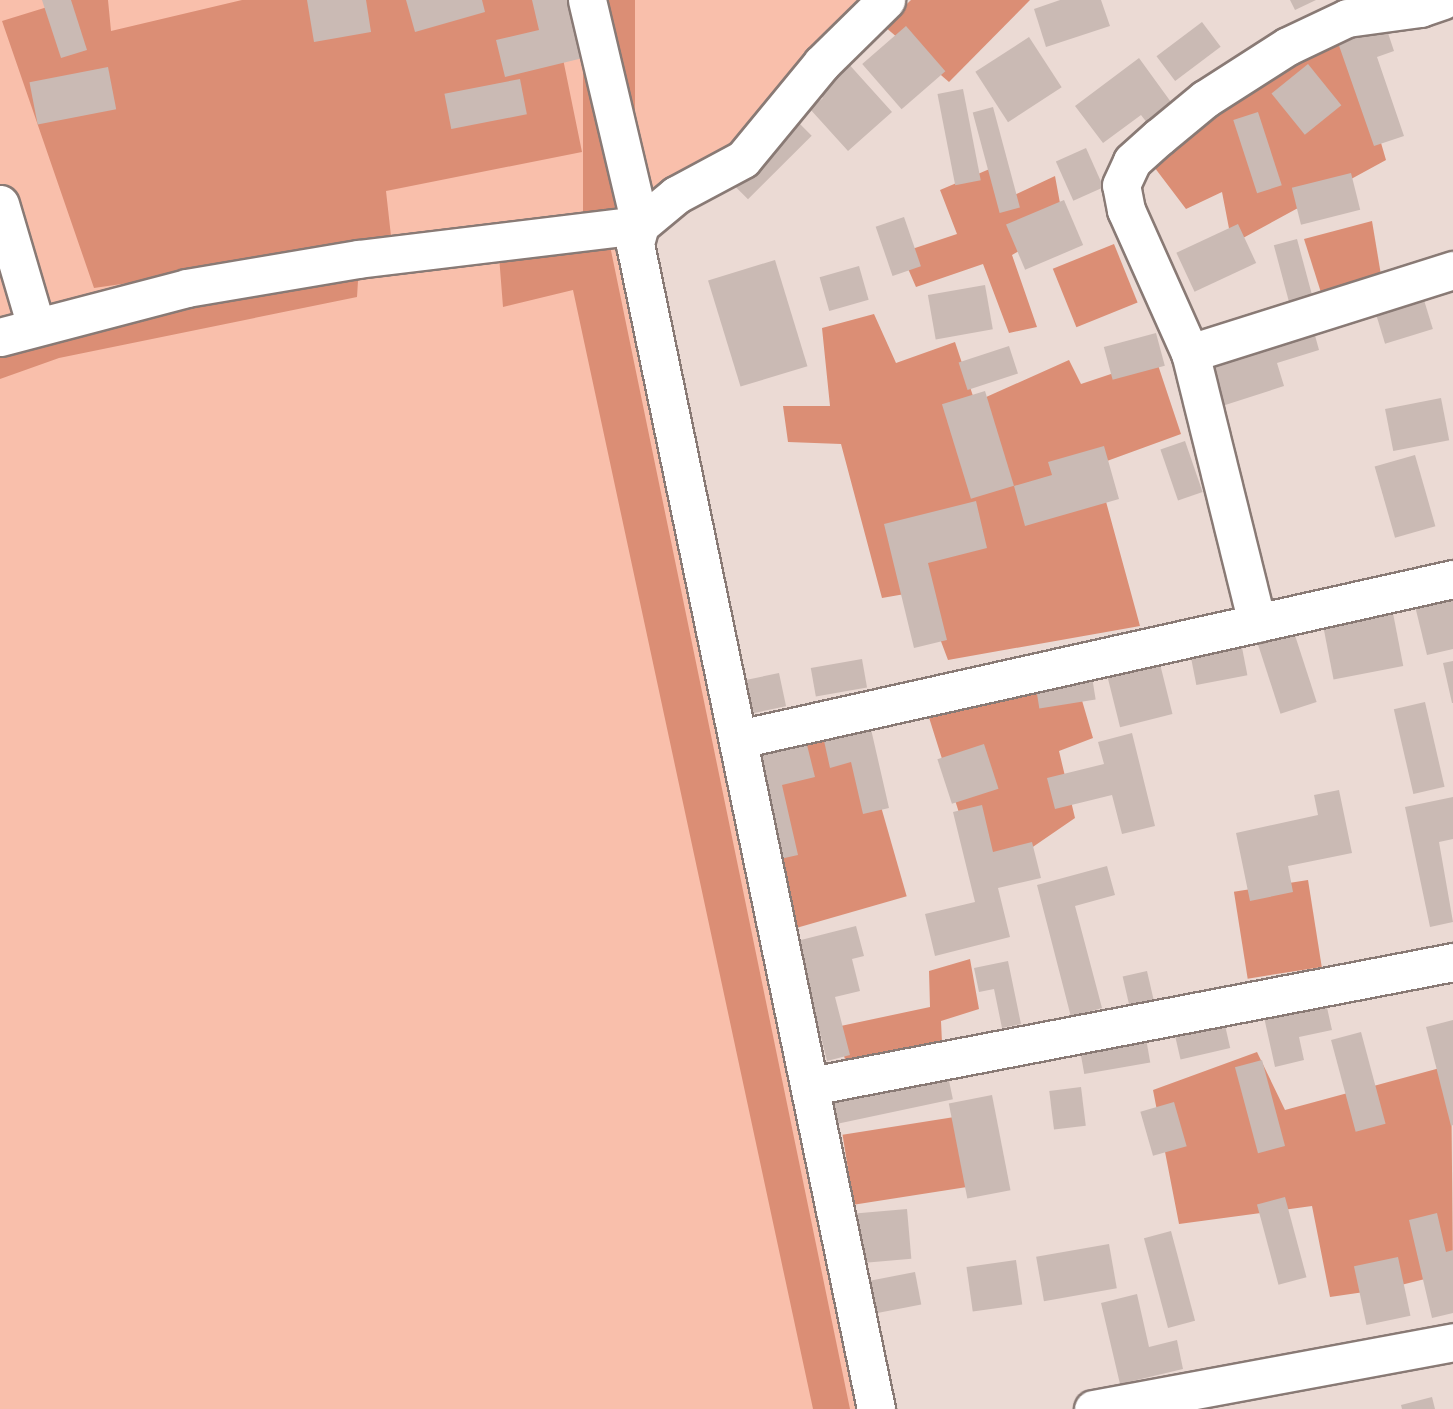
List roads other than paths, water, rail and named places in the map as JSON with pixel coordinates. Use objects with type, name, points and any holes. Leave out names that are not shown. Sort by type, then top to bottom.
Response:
[{"type":"street","points":[[587,0],[640,225],[635,244],[876,1409]]},
{"type":"street","points":[[0,337],[187,288],[345,262],[640,225],[677,195],[743,159],[822,63],[886,0]]},
{"type":"street","points":[[1257,623],[1190,353],[1126,210],[1121,186],[1132,161],[1205,99],[1288,46],[1347,18],[1420,8],[1443,0]]},
{"type":"street","points":[[0,204],[36,326]]},
{"type":"street","points":[[1190,353],[1453,270]]},
{"type":"street","points":[[739,739],[1453,579]]},
{"type":"street","points":[[811,1086],[1453,962]]},
{"type":"street","points":[[1093,1409],[1453,1342]]}]
